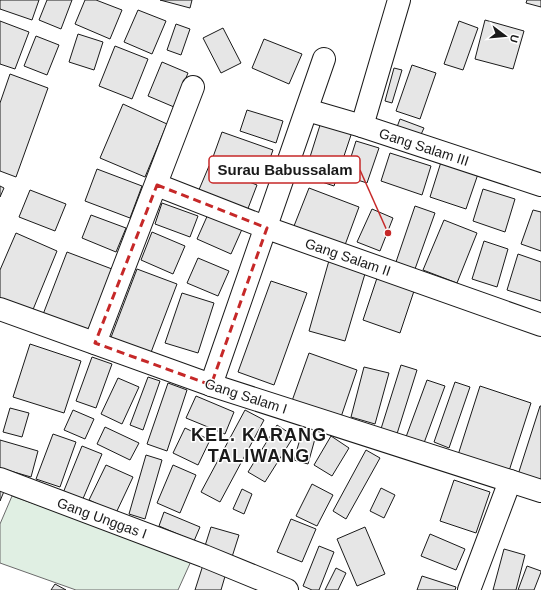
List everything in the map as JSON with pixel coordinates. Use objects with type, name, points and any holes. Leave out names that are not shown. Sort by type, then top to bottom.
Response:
[{"type":"street","points":[[362,126],[399,0]]},
{"type":"street","points":[[211,385],[267,228],[324,59]]},
{"type":"street","points":[[95,343],[193,87]]},
{"type":"street","name":"Gang Salam III","points":[[307,110],[362,126],[541,185]]},
{"type":"street","name":"Gang Salam II","points":[[156,185],[267,228],[541,325]]},
{"type":"street","name":"Gang Salam I","points":[[0,309],[211,385],[541,491]]},
{"type":"street","name":"Gang Unggas I","points":[[0,480],[204,556],[287,590]]},
{"type":"street","points":[[469,590],[510,481]]},
{"type":"highlighted area","points":[[157,185],[267,228],[211,385],[95,343]]},
{"type":"green space","points":[[12,496],[192,559],[178,590],[76,590],[0,563],[0,524]]},
{"type":"building","points":[[0,0],[39,0],[32,20],[0,9]]},
{"type":"building","points":[[47,0],[72,0],[61,29],[39,20]]},
{"type":"building","points":[[85,0],[96,0],[122,10],[110,39],[75,24]]},
{"type":"building","points":[[160,0],[192,0],[190,8]]},
{"type":"building","points":[[527,0],[541,0],[541,7],[526,3]]},
{"type":"building","points":[[138,10],[166,21],[152,54],[124,42]]},
{"type":"building","points":[[485,20],[524,31],[513,69],[475,59]]},
{"type":"building","points":[[0,21],[29,32],[15,69],[0,64]]},
{"type":"building","points":[[459,21],[478,28],[463,70],[444,64]]},
{"type":"building","points":[[176,24],[190,29],[181,55],[167,50]]},
{"type":"building","points":[[223,28],[241,63],[221,73],[203,38]]},
{"type":"building","points":[[78,34],[103,42],[94,70],[69,62]]},
{"type":"building","points":[[36,36],[59,45],[47,75],[24,66]]},
{"type":"building","points":[[264,39],[302,54],[289,84],[252,68]]},
{"type":"building","points":[[115,46],[148,59],[132,99],[99,86]]},
{"type":"building","points":[[162,62],[188,73],[174,107],[148,96]]},
{"type":"building","points":[[412,65],[436,73],[420,119],[396,111]]},
{"type":"building","points":[[394,68],[402,70],[392,103],[385,101]]},
{"type":"building","points":[[10,74],[48,88],[16,177],[0,171],[0,103]]},
{"type":"building","points":[[123,104],[167,124],[145,177],[100,158]]},
{"type":"building","points":[[247,110],[283,121],[276,143],[240,131]]},
{"type":"building","points":[[400,119],[424,128],[417,143],[394,135]]},
{"type":"building","points":[[321,122],[352,132],[334,186],[304,176]]},
{"type":"building","points":[[222,132],[273,150],[264,175],[213,157]]},
{"type":"building","points":[[356,141],[379,148],[367,183],[345,176]]},
{"type":"building","points":[[390,153],[431,166],[422,195],[381,181]]},
{"type":"building","points":[[441,162],[478,174],[466,209],[430,197]]},
{"type":"building","points":[[209,166],[257,185],[247,211],[198,192]]},
{"type":"building","points":[[97,169],[142,186],[130,218],[85,201]]},
{"type":"building","points":[[0,186],[4,188],[0,197]]},
{"type":"building","points":[[309,188],[359,207],[345,245],[294,226]]},
{"type":"building","points":[[483,189],[515,199],[505,232],[473,221]]},
{"type":"building","points":[[30,190],[66,204],[55,231],[19,217]]},
{"type":"building","points":[[162,203],[198,216],[190,237],[155,224]]},
{"type":"building","points":[[415,206],[435,213],[415,269],[396,262]]},
{"type":"building","points":[[372,209],[393,218],[380,251],[357,242]]},
{"type":"building","points":[[533,210],[541,212],[541,251],[521,244]]},
{"type":"building","points":[[209,212],[243,227],[231,254],[197,239]]},
{"type":"building","points":[[91,215],[126,228],[116,252],[82,238]]},
{"type":"building","points":[[444,220],[477,233],[457,283],[423,270]]},
{"type":"building","points":[[152,232],[185,246],[173,274],[141,260]]},
{"type":"building","points":[[16,233],[57,251],[32,312],[0,298],[0,270]]},
{"type":"building","points":[[484,241],[508,249],[497,287],[472,279]]},
{"type":"building","points":[[67,252],[112,269],[87,335],[42,317]]},
{"type":"building","points":[[518,254],[541,262],[541,301],[507,290]]},
{"type":"building","points":[[330,257],[367,267],[345,341],[309,331]]},
{"type":"building","points":[[198,258],[229,271],[218,296],[187,283]]},
{"type":"building","points":[[137,269],[177,284],[150,355],[110,340]]},
{"type":"building","points":[[377,278],[414,291],[400,333],[363,320]]},
{"type":"building","points":[[271,281],[307,293],[274,385],[238,372]]},
{"type":"building","points":[[182,293],[214,303],[198,353],[165,343]]},
{"type":"building","points":[[30,344],[81,361],[64,413],[13,397]]},
{"type":"building","points":[[309,353],[357,370],[341,417],[292,401]]},
{"type":"building","points":[[92,357],[112,364],[96,408],[76,401]]},
{"type":"building","points":[[401,365],[417,370],[396,437],[380,432]]},
{"type":"building","points":[[364,367],[389,373],[375,424],[351,417]]},
{"type":"building","points":[[148,377],[160,381],[143,430],[130,425]]},
{"type":"building","points":[[118,378],[139,387],[122,424],[101,414]]},
{"type":"building","points":[[427,380],[445,386],[424,443],[406,437]]},
{"type":"building","points":[[455,382],[470,387],[449,448],[434,442]]},
{"type":"building","points":[[168,383],[187,390],[167,451],[147,444]]},
{"type":"building","points":[[480,386],[531,403],[509,471],[458,455]]},
{"type":"building","points":[[196,396],[234,412],[225,434],[186,418]]},
{"type":"building","points":[[541,406],[541,489],[516,481]]},
{"type":"building","points":[[10,408],[29,413],[22,437],[3,432]]},
{"type":"building","points":[[73,410],[94,419],[85,439],[64,430]]},
{"type":"building","points":[[245,410],[264,420],[220,502],[201,492]]},
{"type":"building","points":[[277,425],[294,436],[265,482],[248,472]]},
{"type":"building","points":[[105,427],[139,443],[130,460],[97,444]]},
{"type":"building","points":[[185,428],[210,440],[198,465],[173,453]]},
{"type":"building","points":[[302,432],[316,435],[308,464],[294,460]]},
{"type":"building","points":[[53,434],[76,442],[60,487],[36,479]]},
{"type":"building","points":[[331,436],[349,448],[332,476],[314,465]]},
{"type":"building","points":[[0,440],[38,451],[31,477],[0,468]]},
{"type":"building","points":[[82,446],[102,454],[82,501],[63,493]]},
{"type":"building","points":[[366,450],[380,458],[346,519],[333,511]]},
{"type":"building","points":[[146,455],[162,460],[145,519],[129,514]]},
{"type":"building","points":[[106,465],[133,477],[116,513],[89,500]]},
{"type":"building","points":[[173,465],[196,475],[180,513],[157,503]]},
{"type":"building","points":[[454,480],[490,492],[476,533],[440,521]]},
{"type":"building","points":[[312,484],[333,495],[317,526],[296,516]]},
{"type":"building","points":[[0,487],[5,489],[0,501]]},
{"type":"building","points":[[381,488],[395,495],[384,518],[370,511]]},
{"type":"building","points":[[242,489],[252,494],[244,514],[233,509]]},
{"type":"building","points":[[164,512],[200,527],[194,541],[159,526]]},
{"type":"building","points":[[291,519],[316,529],[302,562],[277,552]]},
{"type":"building","points":[[211,527],[239,535],[232,557],[204,549]]},
{"type":"building","points":[[365,527],[385,574],[357,586],[337,539]]},
{"type":"building","points":[[430,534],[465,549],[456,570],[421,556]]},
{"type":"building","points":[[319,546],[334,552],[319,590],[312,590],[303,586]]},
{"type":"building","points":[[504,549],[525,555],[516,590],[493,590]]},
{"type":"building","points":[[203,565],[226,573],[221,590],[195,590]]},
{"type":"building","points":[[527,566],[541,572],[534,590],[518,590]]},
{"type":"building","points":[[336,568],[346,573],[338,590],[325,590]]},
{"type":"building","points":[[422,576],[456,587],[455,590],[417,590]]},
{"type":"building","points":[[55,584],[66,590],[51,590]]},
{"type":"place","name":"Surau Babussalam","points":[[388,233]]},
{"type":"district","name":"KEL. KARANG TALIWANG","points":[[259,445]]}]
